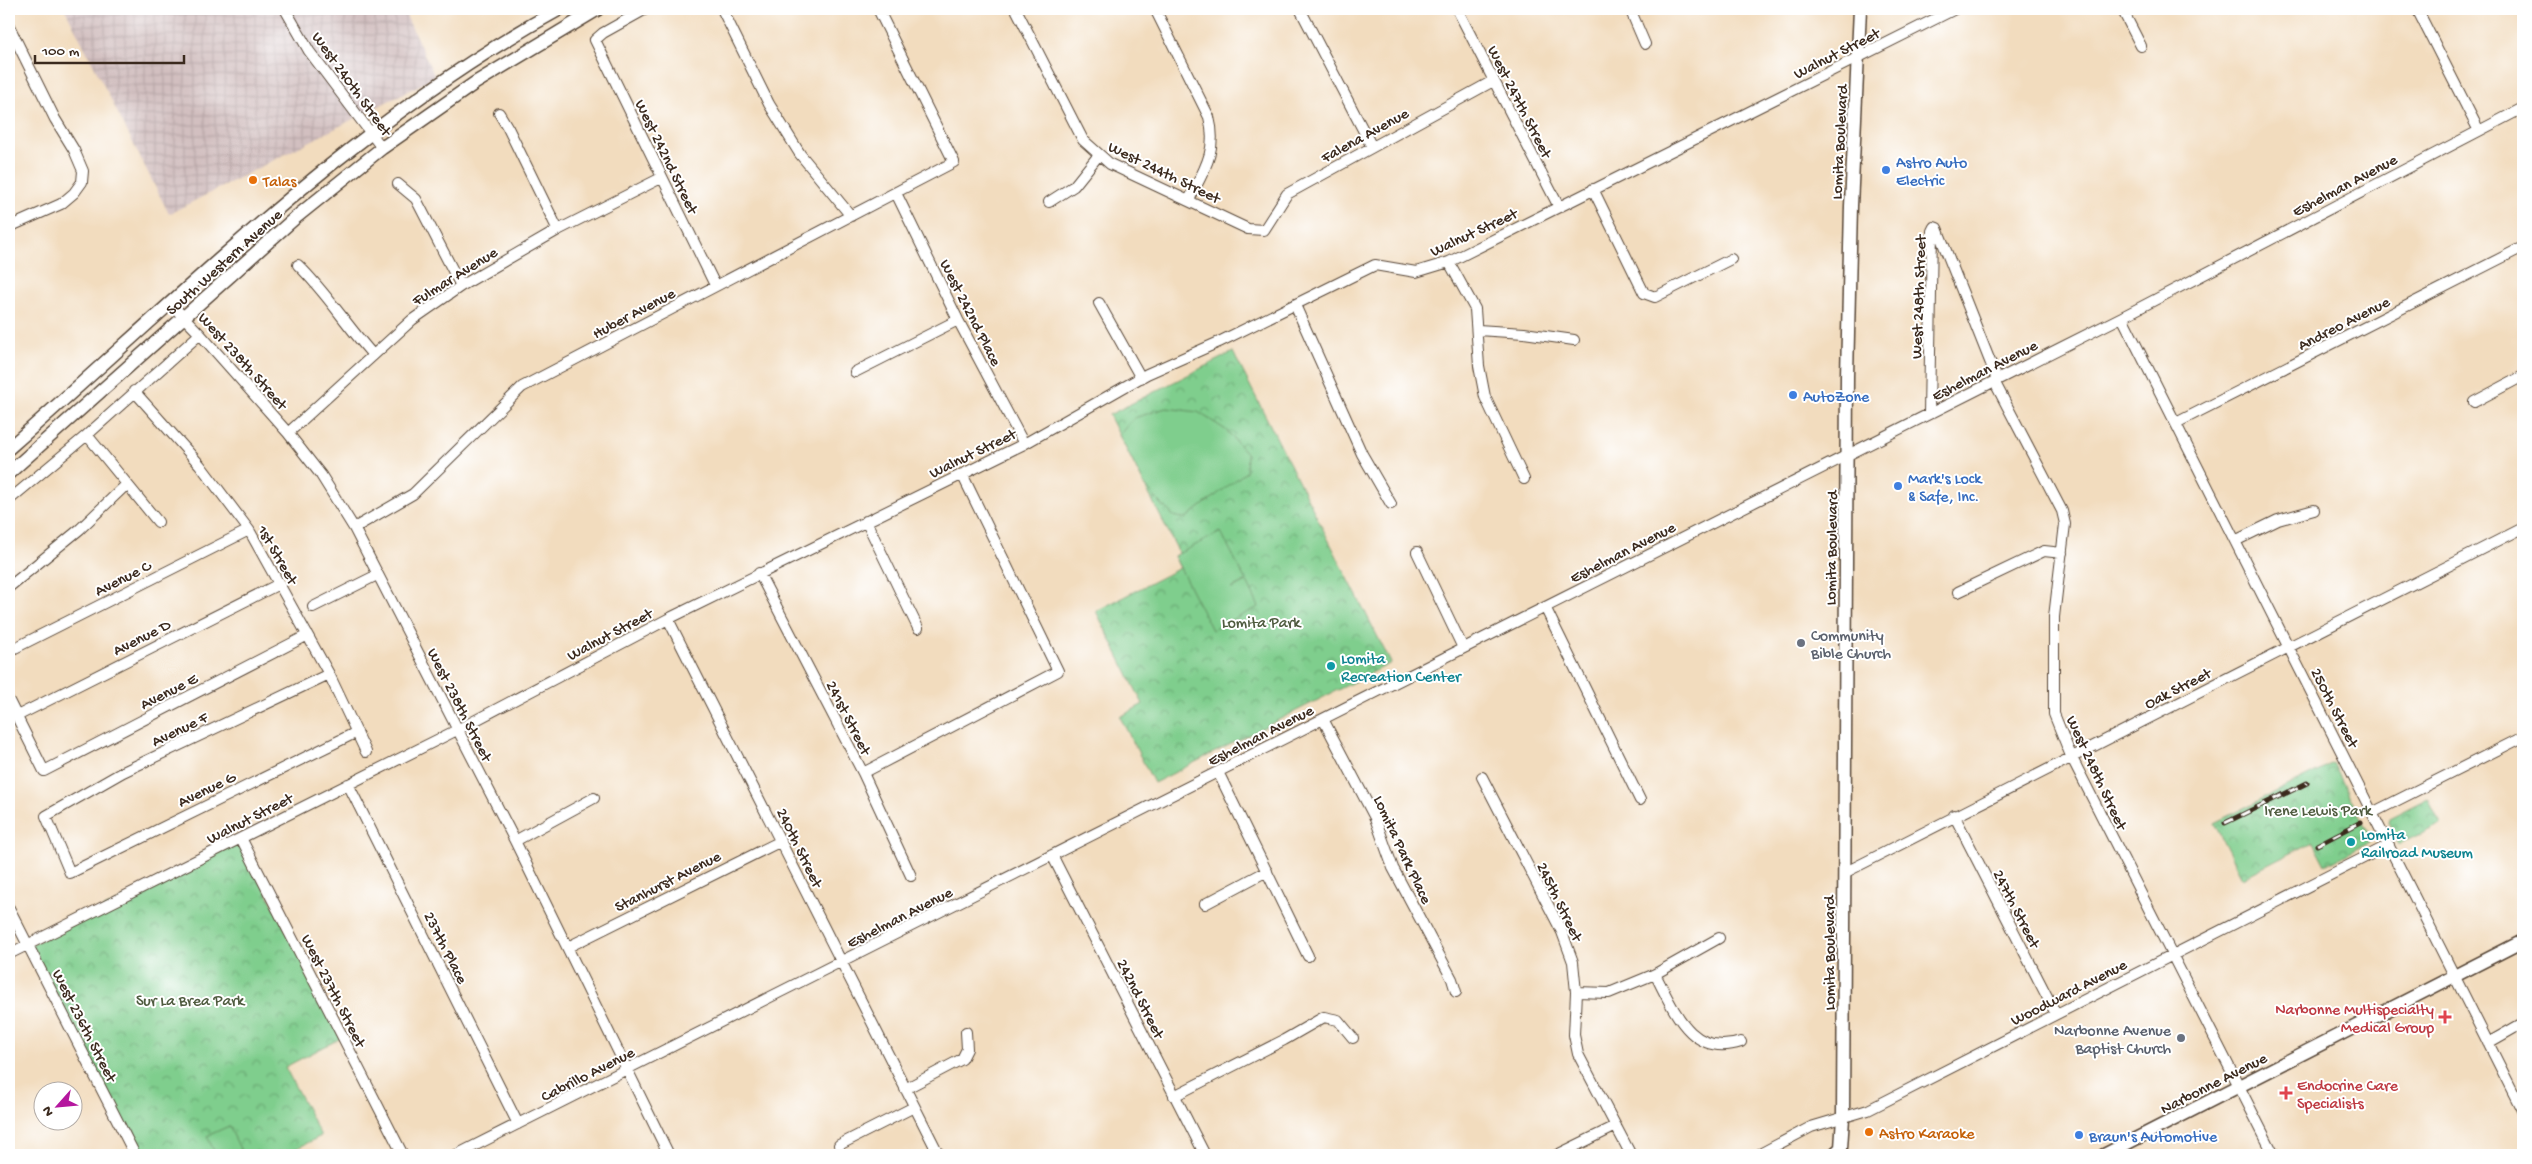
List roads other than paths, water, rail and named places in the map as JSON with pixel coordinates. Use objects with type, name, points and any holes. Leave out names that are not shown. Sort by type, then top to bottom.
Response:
[{"type":"main road","name":"South Western Avenue","points":[[9,448],[275,211],[371,134],[470,64],[560,9]]},
{"type":"main road","name":"South Western Avenue","points":[[9,474],[295,218],[382,148],[475,83],[598,9]]},
{"type":"main road","name":"Lomita Boulevard","points":[[1841,1153],[1843,1118],[1847,455],[1851,206],[1860,9]]},
{"type":"main road","name":"Narbonne Avenue","points":[[2104,1155],[2523,941]]},
{"type":"street","name":"West 240th Street","points":[[284,9],[309,51],[382,148]]},
{"type":"street","name":"West 242nd Street","points":[[646,9],[603,33],[595,40],[715,285]]},
{"type":"street","points":[[722,9],[769,104],[800,154],[851,216]]},
{"type":"street","name":"Huber Avenue","points":[[354,528],[413,494],[522,387],[954,162],[878,9]]},
{"type":"street","name":"West 244th Street","points":[[1016,9],[1080,134],[1098,156],[1110,164],[1248,229],[1264,230]]},
{"type":"street","points":[[1155,9],[1212,126],[1211,155],[1189,200]]},
{"type":"street","points":[[1300,9],[1372,147]]},
{"type":"street","name":"West 247th Street","points":[[1457,9],[1559,207]]},
{"type":"street","points":[[1630,9],[1645,44]]},
{"type":"street","name":"Walnut Street","points":[[9,954],[457,730],[666,620],[1024,444],[1141,378],[1375,265],[1416,272],[1449,262],[1955,9]]},
{"type":"street","points":[[2122,9],[2141,46]]},
{"type":"street","points":[[2417,9],[2479,131]]},
{"type":"street","points":[[9,26],[61,131],[80,161],[83,171],[82,182],[74,193],[61,204],[9,227]]},
{"type":"street","name":"Falena Avenue","points":[[1264,230],[1287,194],[1493,80]]},
{"type":"street","name":"Eshelman Avenue","points":[[732,1016],[2122,317],[2523,108]]},
{"type":"street","points":[[498,113],[508,128],[558,230]]},
{"type":"street","points":[[1049,202],[1074,186],[1098,156]]},
{"type":"street","name":"Fulmar Avenue","points":[[288,433],[412,320],[460,286],[558,230],[661,178]]},
{"type":"street","points":[[398,184],[416,199],[460,286]]},
{"type":"street","points":[[1594,189],[1644,293],[1654,297],[1731,259]]},
{"type":"street","name":"West 242nd Place","points":[[896,193],[958,320],[1024,444]]},
{"type":"street","name":"West 248th Street","points":[[1929,414],[1932,231],[1934,227],[1937,228],[1995,380],[2062,511],[2065,524],[2054,617],[2054,714],[2071,756],[2274,1155]]},
{"type":"street","name":"Andreo Avenue","points":[[2176,423],[2523,247]]},
{"type":"street","points":[[1449,262],[1475,309],[1478,330],[1479,366],[1485,397],[1524,479]]},
{"type":"street","points":[[298,265],[310,276],[350,330],[374,355]]},
{"type":"street","name":"West 238th Street","points":[[170,303],[185,317],[288,433],[321,475],[354,528],[515,841],[669,1155]]},
{"type":"street","points":[[1099,303],[1141,378]]},
{"type":"street","points":[[1295,305],[1362,454],[1391,504]]},
{"type":"street","name":"250th Street","points":[[2122,317],[2523,1112]]},
{"type":"street","points":[[855,372],[958,320]]},
{"type":"street","points":[[1478,330],[1524,333],[1574,340]]},
{"type":"street","points":[[9,500],[87,435],[200,334]]},
{"type":"street","points":[[2474,402],[2523,376]]},
{"type":"street","name":"1st Street","points":[[134,391],[200,465],[249,530],[280,584],[306,636],[329,674],[366,752]]},
{"type":"street","points":[[87,435],[158,522]]},
{"type":"street","points":[[863,773],[1058,671],[962,474]]},
{"type":"street","points":[[9,586],[80,529],[128,484]]},
{"type":"street","points":[[2235,541],[2278,520],[2314,510]]},
{"type":"street","points":[[866,521],[918,628]]},
{"type":"street","name":"Oak Street","points":[[1844,872],[2523,528]]},
{"type":"street","name":"Avenue C","points":[[9,651],[249,530]]},
{"type":"street","points":[[1958,592],[2044,550],[2062,553]]},
{"type":"street","points":[[1417,552],[1463,648]]},
{"type":"street","name":"241st Street","points":[[760,573],[863,773],[911,876]]},
{"type":"street","points":[[313,607],[377,575]]},
{"type":"street","name":"Avenue D","points":[[16,716],[280,584]]},
{"type":"street","points":[[1545,607],[1640,800]]},
{"type":"street","name":"240th Street","points":[[666,620],[781,840],[840,962],[939,1155]]},
{"type":"street","name":"Avenue E","points":[[16,716],[44,771],[306,636]]},
{"type":"street","name":"Avenue F","points":[[70,873],[46,816],[123,772],[329,674]]},
{"type":"street","points":[[9,701],[16,716]]},
{"type":"street","name":"Lomita Park Place","points":[[1323,719],[1375,818],[1394,868],[1452,979],[1456,992]]},
{"type":"street","name":"Avenue G","points":[[70,873],[357,732]]},
{"type":"street","points":[[2372,813],[2523,737]]},
{"type":"street","points":[[1218,772],[1308,956]]},
{"type":"street","name":"245th Street","points":[[1482,777],[1562,932],[1573,962],[1576,992],[1574,1035],[1578,1054],[1631,1155]]},
{"type":"street","name":"237th Place","points":[[348,784],[518,1124]]},
{"type":"street","points":[[515,841],[594,798]]},
{"type":"street","name":"247th Street","points":[[1954,815],[2056,1014]]},
{"type":"street","name":"West 237th Street","points":[[241,838],[403,1155]]},
{"type":"street","name":"Stanhurst Avenue","points":[[568,947],[781,840]]},
{"type":"street","name":"Woodward Avenue","points":[[1758,1155],[1811,1128],[1868,1110],[2389,845]]},
{"type":"street","name":"242nd Street","points":[[1052,855],[1205,1155]]},
{"type":"street","points":[[1205,904],[1267,870]]},
{"type":"street","name":"West 236th Street","points":[[9,908],[135,1155]]},
{"type":"street","points":[[1576,992],[1608,993],[1655,974],[1719,938]]},
{"type":"street","points":[[1655,974],[1681,1022],[1690,1032],[1701,1040],[1713,1044],[1727,1046],[1741,1042]]},
{"type":"street","name":"Cabrillo Avenue","points":[[456,1155],[732,1016]]},
{"type":"street","points":[[1174,1096],[1284,1040],[1324,1016],[1338,1020],[1353,1038]]},
{"type":"street","points":[[2488,1042],[2523,1023]]},
{"type":"street","points":[[906,1089],[962,1060],[967,1049],[966,1032]]},
{"type":"street","points":[[838,1145],[914,1107]]},
{"type":"street","points":[[1557,1155],[1616,1126]]},
{"type":"railway","points":[[2225,823],[2307,783]]},
{"type":"railway","points":[[2317,845],[2361,822]]},
{"type":"place","name":"Astro Auto Electric","points":[[1886,170]]},
{"type":"place","name":"Talas","points":[[253,180]]},
{"type":"place","name":"AutoZone","points":[[1793,395]]},
{"type":"place","name":"Mark's Lock & Safe, Inc.","points":[[1898,486]]},
{"type":"place","name":"Community Bible Church","points":[[1801,643]]},
{"type":"place","name":"Lomita Recreation Center","points":[[1331,666]]},
{"type":"place","name":"Lomita Railroad Museum","points":[[2351,842]]},
{"type":"place","name":"Narbonne Multispecialty Medical Group","points":[[2445,1017]]},
{"type":"place","name":"Narbonne Avenue Baptist Church","points":[[2181,1038]]},
{"type":"place","name":"Endocrine Care Specialists","points":[[2286,1093]]},
{"type":"place","name":"Astro Karaoke","points":[[1869,1132]]},
{"type":"place","name":"Braun's Automotive","points":[[2079,1135]]},
{"type":"park label","name":"Lomita Park","points":[[1261,621]]},
{"type":"park label","name":"Irene Lewis Park","points":[[2318,809]]},
{"type":"park label","name":"Sur La Brea Park","points":[[190,999]]}]
